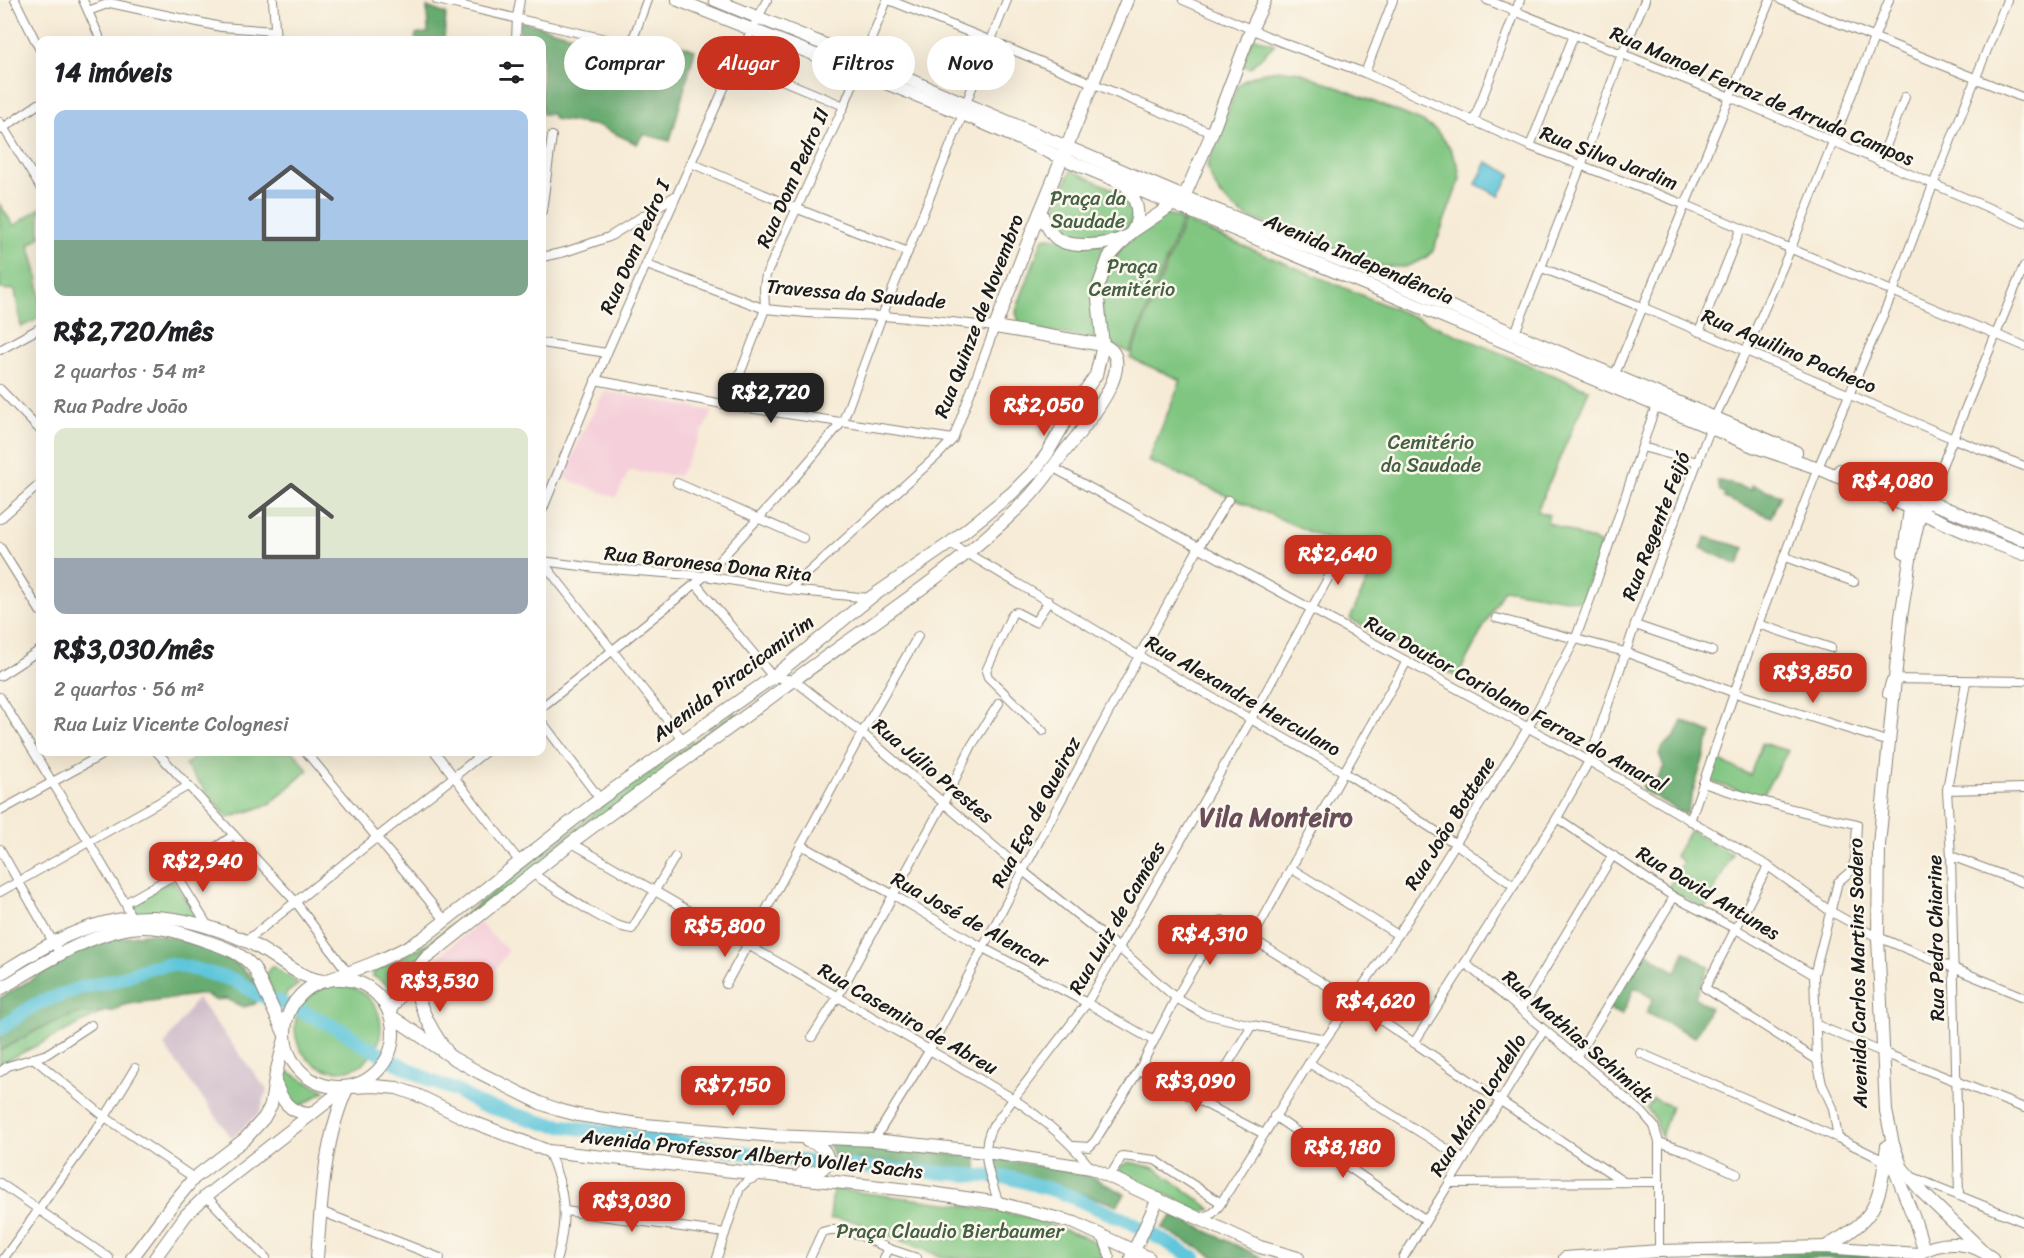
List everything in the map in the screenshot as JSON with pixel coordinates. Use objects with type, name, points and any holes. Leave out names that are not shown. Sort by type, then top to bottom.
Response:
[{"type":"main road","name":"Avenida Independência","points":[[678,0],[755,24],[812,46]]},
{"type":"main road","name":"Avenida Independência","points":[[715,0],[755,24]]},
{"type":"main road","name":"Rua Quinze de Novembro","points":[[995,327],[1127,0]]},
{"type":"main road","points":[[1179,201],[1212,133],[1251,30],[1265,0]]},
{"type":"main road","name":"Avenida Independência","points":[[915,88],[1396,296],[1713,423],[1754,446],[1819,465],[1927,502],[2024,540]]},
{"type":"main road","name":"Avenida Independência","points":[[1064,153],[1123,182],[1179,201],[1515,333],[1656,405],[1713,423]]},
{"type":"main road","points":[[1040,212],[1052,234],[1068,244],[1101,243],[1120,239],[1132,233],[1138,217],[1138,206],[1134,196],[1123,182]]},
{"type":"main road","name":"Avenida Piracicamirim","points":[[351,977],[405,948],[445,921],[600,799],[773,677],[870,598],[950,543],[1012,493],[1047,454],[1068,416],[1096,375],[1103,345],[1097,290],[1109,257],[1132,233],[1179,201]]},
{"type":"main road","points":[[1396,296],[1410,298],[1500,335],[1515,333]]},
{"type":"main road","name":"Travessa da Saudade","points":[[995,327],[1103,345]]},
{"type":"main road","name":"Avenida Piracicamirim","points":[[390,1014],[412,976],[426,958],[572,843],[968,552],[1025,501],[1096,412],[1115,376],[1117,364],[1115,354],[1103,345]]},
{"type":"main road","points":[[1052,467],[1068,416]]},
{"type":"main road","name":"Avenida Independência","points":[[1819,465],[1855,485],[1975,537],[2024,554]]},
{"type":"main road","points":[[1035,470],[1038,487]]},
{"type":"main road","points":[[1855,485],[1914,504],[1927,502]]},
{"type":"main road","name":"Avenida Carlos Martins Sodero","points":[[1889,1162],[1879,1109],[1880,1052],[1874,848],[1894,618],[1915,511],[1927,502]]},
{"type":"main road","name":"Avenida Carlos Martins Sodero","points":[[1876,936],[1879,846],[1901,617],[1915,511]]},
{"type":"main road","points":[[870,598],[875,614],[873,622]]},
{"type":"main road","points":[[737,703],[737,711],[746,717]]},
{"type":"main road","points":[[483,913],[477,909],[475,903],[487,890],[488,885]]},
{"type":"main road","points":[[0,974],[73,933],[133,922],[180,919],[208,926],[246,941],[302,974],[324,981]]},
{"type":"main road","points":[[0,989],[60,954],[133,922]]},
{"type":"main road","points":[[133,922],[144,927],[174,931],[229,949],[247,960],[285,1036],[290,1056],[305,1075],[321,1085],[348,1087]]},
{"type":"main road","points":[[412,976],[427,1020],[438,1040],[453,1058]]},
{"type":"main road","points":[[132,1258],[194,1178],[245,1139],[264,1118],[271,1105],[288,1016],[298,998],[309,988],[324,981],[351,977],[377,994],[390,1014],[393,1037],[388,1057],[381,1068],[371,1077],[348,1087],[309,1114],[206,1196],[186,1215],[155,1258]]},
{"type":"main road","name":"Avenida Professor Alberto Vollet Sachs","points":[[390,1014],[453,1058],[502,1086],[540,1104],[578,1115],[645,1125],[774,1136],[874,1140],[986,1152],[1091,1168],[1260,1247],[1298,1258]]},
{"type":"main road","name":"Avenida Carlos Martins Sodero","points":[[1880,1052],[1889,1129],[1902,1168],[1907,1175],[1949,1200],[1988,1255]]},
{"type":"main road","points":[[275,1081],[279,1094],[286,1104],[296,1112],[309,1114]]},
{"type":"main road","points":[[317,1258],[320,1210],[332,1134],[339,1107],[348,1087]]},
{"type":"main road","name":"Avenida Professor Alberto Vollet Sachs","points":[[348,1087],[397,1088],[417,1095],[472,1122],[548,1151],[998,1198],[1075,1223],[1102,1236],[1132,1255],[1149,1258]]},
{"type":"main road","points":[[271,1105],[289,1117],[290,1130]]},
{"type":"main road","points":[[762,1175],[778,1172],[820,1172],[825,1168],[827,1162],[823,1149],[814,1142],[774,1136]]},
{"type":"main road","points":[[1825,1247],[1858,1227],[1868,1216],[1877,1200],[1889,1162]]},
{"type":"main road","points":[[1889,1162],[1915,1221],[1918,1254]]},
{"type":"main road","points":[[1132,1255],[1158,1199]]},
{"type":"main road","points":[[1566,1258],[1659,1251],[1825,1247],[1918,1254],[1943,1244],[1964,1244],[1988,1255]]},
{"type":"street","points":[[15,0],[36,42]]},
{"type":"street","points":[[83,0],[99,36]]},
{"type":"street","points":[[88,11],[110,1],[221,27],[275,36],[273,0]]},
{"type":"street","points":[[437,0],[623,43],[633,39],[647,0]]},
{"type":"street","points":[[516,36],[520,0]]},
{"type":"street","name":"Rua Dom Pedro I","points":[[749,36],[767,0]]},
{"type":"street","points":[[888,0],[981,36]]},
{"type":"street","name":"Rua Dom Pedro II","points":[[872,36],[888,0]]},
{"type":"street","points":[[993,36],[1007,0]]},
{"type":"street","name":"Rua Silva Jardim","points":[[1183,0],[1251,30],[1365,73],[1530,146],[1686,205],[2024,346]]},
{"type":"street","points":[[1365,73],[1393,0]]},
{"type":"street","name":"Rua Manoel Ferraz de Arruda Campos","points":[[1487,0],[1730,97],[2024,223]]},
{"type":"street","points":[[1473,122],[1520,0]]},
{"type":"street","points":[[1515,333],[1645,0]]},
{"type":"street","points":[[1612,381],[1770,0]]},
{"type":"street","points":[[1781,0],[2024,98]]},
{"type":"street","name":"Rua Regente Feijó","points":[[1414,1043],[1557,818],[1589,761],[1625,652],[1713,423],[1791,248],[1889,0]]},
{"type":"street","points":[[1690,821],[1758,624],[1819,465],[1893,292],[2007,0]]},
{"type":"street","points":[[1530,146],[1574,35]]},
{"type":"street","points":[[1015,50],[1212,133]]},
{"type":"street","points":[[800,88],[844,106]]},
{"type":"street","name":"Rua Dom Pedro I","points":[[546,501],[595,380],[723,90]]},
{"type":"street","name":"Rua Dom Pedro II","points":[[728,405],[765,309],[766,275],[850,90]]},
{"type":"street","points":[[546,704],[705,576],[758,520],[843,421],[882,316],[972,90]]},
{"type":"street","points":[[1880,162],[1905,97]]},
{"type":"street","points":[[36,105],[1,127],[36,181]]},
{"type":"street","points":[[546,181],[552,136]]},
{"type":"street","points":[[691,163],[798,209],[908,252]]},
{"type":"street","points":[[546,256],[609,237],[676,196]]},
{"type":"street","points":[[649,214],[657,215],[665,220]]},
{"type":"street","points":[[1699,332],[1742,228]]},
{"type":"street","name":"Travessa da Saudade","points":[[647,265],[765,309],[882,316],[995,327]]},
{"type":"street","points":[[1927,502],[2024,266]]},
{"type":"street","name":"Rua Aquilino Pacheco","points":[[1542,268],[1642,307],[1954,439],[2024,466]]},
{"type":"street","name":"Rua Quinze de Novembro","points":[[789,590],[939,454],[953,438],[995,327]]},
{"type":"street","points":[[0,350],[36,330]]},
{"type":"street","points":[[546,344],[607,353]]},
{"type":"street","points":[[595,380],[728,405],[953,438]]},
{"type":"street","points":[[0,389],[36,426]]},
{"type":"street","name":"Rua João Bottene","points":[[1201,1218],[1213,1213],[1221,1203],[1309,1063],[1398,935],[1528,728],[1575,640],[1656,405]]},
{"type":"street","points":[[1642,447],[1698,462]]},
{"type":"street","name":"Rua Doutor Coriolano Ferraz do Amaral","points":[[1052,467],[1589,761],[1767,866],[1830,910],[1876,936],[2024,997]]},
{"type":"street","points":[[677,483],[803,538]]},
{"type":"street","points":[[0,519],[36,488]]},
{"type":"street","name":"Rua Eça de Queiroz","points":[[874,1140],[929,1051],[1139,656],[1228,500]]},
{"type":"street","name":"Rua Alexandre Herculano","points":[[950,543],[1139,656],[1344,772],[1456,844],[1514,886]]},
{"type":"street","points":[[0,547],[36,605]]},
{"type":"street","name":"Rua Luiz de Camões","points":[[998,1198],[987,1166],[986,1152],[992,1127],[1087,1003],[1120,949],[1251,719],[1343,551]]},
{"type":"street","points":[[1785,557],[1854,582]]},
{"type":"street","name":"Rua Baronesa Dona Rita","points":[[546,562],[596,568],[705,576],[789,590],[870,598]]},
{"type":"street","points":[[546,566],[683,740]]},
{"type":"street","points":[[696,584],[773,677],[794,680]]},
{"type":"street","points":[[1043,731],[988,677],[986,671],[1012,614],[1016,612],[1022,614],[1035,622],[1049,601]]},
{"type":"street","points":[[1496,618],[1625,652],[1735,693],[1883,740]]},
{"type":"street","points":[[1758,624],[1831,648]]},
{"type":"street","points":[[1635,625],[1712,651]]},
{"type":"street","points":[[726,984],[862,733],[918,636]]},
{"type":"street","points":[[0,676],[36,653]]},
{"type":"street","points":[[1252,939],[1407,662]]},
{"type":"street","points":[[1887,694],[1890,682],[1895,679],[1966,682],[2024,681]]},
{"type":"street","name":"Rua Júlio Prestes","points":[[794,680],[862,733],[1176,998],[1204,1014],[1326,1039]]},
{"type":"street","name":"Rua Pedro Chiarine","points":[[1949,1200],[1956,1080],[1951,856],[1947,790],[1966,682]]},
{"type":"street","points":[[0,697],[89,842],[125,903],[133,922]]},
{"type":"street","points":[[812,1037],[837,998],[944,802],[972,745],[999,703]]},
{"type":"street","points":[[546,727],[600,799]]},
{"type":"street","points":[[0,811],[100,756]]},
{"type":"street","points":[[161,756],[295,901],[351,977]]},
{"type":"street","points":[[309,756],[445,921]]},
{"type":"street","points":[[438,756],[519,861]]},
{"type":"street","points":[[246,941],[480,756]]},
{"type":"street","points":[[1702,783],[1786,809],[1857,824],[1855,859],[1851,871],[1838,882],[1814,975],[1817,1060],[1822,1084],[1833,1108],[1838,1138]]},
{"type":"street","points":[[0,892],[188,786]]},
{"type":"street","points":[[1947,790],[2024,789]]},
{"type":"street","name":"Rua David Antunes","points":[[1557,818],[1674,897],[1736,929],[1814,975]]},
{"type":"street","points":[[125,903],[176,874],[234,836]]},
{"type":"street","name":"Rua Casemiro de Abreu","points":[[572,843],[1014,1099],[1074,1146],[1091,1168]]},
{"type":"street","name":"Rua José de Alencar","points":[[801,845],[1154,1041]]},
{"type":"street","points":[[0,849],[60,954]]},
{"type":"street","points":[[1521,1009],[1613,855]]},
{"type":"street","points":[[1951,856],[2024,883]]},
{"type":"street","points":[[533,874],[604,918],[624,928],[632,928],[657,892],[675,858]]},
{"type":"street","points":[[1767,866],[1705,988],[1817,1060]]},
{"type":"street","points":[[1292,869],[1398,935]]},
{"type":"street","points":[[176,874],[208,926]]},
{"type":"street","points":[[1577,1056],[1674,897]]},
{"type":"street","points":[[1074,1146],[1089,1147],[1095,1141],[1139,1070],[1176,998],[1222,920],[1352,1001],[1624,1182]]},
{"type":"street","name":"Rua Mathias Schimidt","points":[[1465,963],[1642,1112],[1654,1126],[1659,1142]]},
{"type":"street","points":[[0,1072],[8,1066],[47,1054],[91,1025]]},
{"type":"street","points":[[1204,1103],[1252,1025]]},
{"type":"street","points":[[1817,1025],[2024,1108]]},
{"type":"street","name":"Rua Mário Lordello","points":[[1403,1258],[1544,1030]]},
{"type":"street","points":[[1640,1053],[1889,1162]]},
{"type":"street","points":[[33,1058],[105,1117],[194,1178]]},
{"type":"street","points":[[1309,1063],[1463,1159]]},
{"type":"street","points":[[4,1258],[105,1117],[135,1068]]},
{"type":"street","points":[[1139,1070],[1264,1134]]},
{"type":"street","points":[[1274,1116],[1426,1220]]},
{"type":"street","points":[[1659,1251],[1659,1142],[1737,1174]]},
{"type":"street","points":[[548,1151],[557,1171],[565,1212],[563,1236],[557,1258]]},
{"type":"street","points":[[1110,1176],[1122,1156],[1155,1160],[1221,1203]]},
{"type":"street","points":[[717,1258],[740,1188],[747,1181],[762,1175]]},
{"type":"street","points":[[1907,1175],[1949,1200],[2024,1222]]},
{"type":"street","points":[[1449,1183],[1659,1182]]},
{"type":"street","points":[[0,1183],[109,1258]]},
{"type":"street","points":[[206,1196],[266,1258]]},
{"type":"street","points":[[320,1210],[436,1257]]},
{"type":"street","points":[[565,1212],[724,1233]]},
{"type":"street","points":[[810,1258],[822,1232],[832,1229],[846,1230],[889,1249],[917,1258]]},
{"type":"street","points":[[1102,1236],[1110,1258]]},
{"type":"street","points":[[884,1258],[889,1249]]},
{"type":"shaded area","points":[[605,391],[713,411],[679,476],[629,471],[616,498],[564,478],[582,433]]},
{"type":"shaded area","points":[[479,923],[508,951],[480,993],[458,978],[437,958]]},
{"type":"shaded area","points":[[197,998],[267,1090],[260,1112],[232,1138],[164,1046]]},
{"type":"green space","points":[[427,7],[446,14],[444,36],[416,36],[416,34],[428,33]]},
{"type":"green space","points":[[520,21],[576,36],[564,36],[564,90],[684,90],[670,141],[643,134],[637,144],[599,126],[554,119],[552,114],[546,114],[546,36],[519,36]]},
{"type":"green space","points":[[1253,37],[1275,44],[1250,68],[1241,65]]},
{"type":"green space","points":[[685,46],[695,50],[685,86]]},
{"type":"green space","points":[[1284,70],[1300,72],[1421,121],[1436,130],[1449,146],[1458,166],[1460,179],[1433,251],[1424,259],[1405,267],[1376,266],[1247,217],[1221,195],[1207,165],[1238,85],[1260,74]]},
{"type":"green space","name":"Praça da Saudade","points":[[1071,170],[1126,195],[1133,214],[1130,226],[1099,238],[1086,240],[1065,236],[1057,230],[1054,214]]},
{"type":"green space","points":[[0,205],[14,226],[36,211],[36,240],[29,245],[36,270],[36,320],[21,327],[15,290],[0,289]]},
{"type":"green space","name":"Praça Cemitério","points":[[1166,214],[1182,220],[1130,353],[1105,341],[1102,304],[1104,280],[1113,258],[1121,248]]},
{"type":"green space","name":"Cemitério da Saudade","points":[[1184,221],[1589,390],[1537,511],[1549,515],[1547,522],[1601,544],[1587,585],[1584,602],[1504,589],[1457,677],[1350,619],[1376,561],[1148,461],[1181,380],[1130,358]]},
{"type":"green space","points":[[1043,238],[1108,246],[1109,249],[1103,257],[1095,339],[1026,328],[1020,325],[1016,313],[1018,305]]},
{"type":"green space","points":[[1717,480],[1752,490],[1752,485],[1781,495],[1771,517],[1724,498],[1725,493],[1720,491]]},
{"type":"green space","points":[[1706,537],[1745,548],[1738,565],[1701,548]]},
{"type":"green space","points":[[735,712],[738,717],[426,951],[410,969],[397,990],[390,990],[386,984],[373,976],[373,972],[426,945],[604,805]]},
{"type":"green space","points":[[1682,721],[1711,733],[1686,815],[1643,790],[1642,786],[1658,778],[1664,766],[1659,754],[1663,746],[1674,737]]},
{"type":"green space","points":[[1762,743],[1788,751],[1761,798],[1709,781],[1716,759],[1750,775]]},
{"type":"green space","points":[[196,756],[297,756],[308,770],[270,804],[228,818],[185,765]]},
{"type":"green space","points":[[1690,830],[1732,854],[1705,909],[1668,888],[1683,862],[1675,856]]},
{"type":"green space","points":[[172,879],[198,918],[134,914],[131,905]]},
{"type":"green space","points":[[150,933],[197,945],[244,969],[261,994],[255,1004],[243,1007],[226,999],[215,1000],[205,994],[124,1005],[114,1011],[75,1014],[39,1029],[0,1051],[0,998],[77,952],[113,939]]},
{"type":"green space","points":[[1644,950],[1676,973],[1684,951],[1709,967],[1695,997],[1710,1008],[1695,1037],[1646,1013],[1653,999],[1635,987],[1622,1015],[1608,1009]]},
{"type":"green space","points":[[272,966],[299,984],[287,993],[283,1001],[275,997],[265,975]]},
{"type":"green space","points":[[330,985],[346,985],[369,997],[378,1011],[381,1028],[378,1045],[369,1059],[346,1071],[330,1071],[314,1064],[302,1052],[295,1036],[295,1020],[302,1004],[314,992]]},
{"type":"green space","points":[[219,989],[123,1002],[0,1064],[0,1035],[52,1010]]},
{"type":"green space","points":[[281,1068],[325,1091],[299,1107],[289,1099],[284,1090]]},
{"type":"green space","points":[[1653,1099],[1671,1106],[1661,1137],[1655,1119],[1647,1109]]},
{"type":"green space","points":[[829,1142],[977,1157],[977,1170],[834,1157]]},
{"type":"green space","points":[[992,1158],[1066,1170],[1095,1178],[1125,1194],[1117,1205],[1020,1174],[994,1172]]},
{"type":"green space","points":[[1129,1162],[1155,1168],[1211,1209],[1200,1212],[1119,1171],[1121,1166]]},
{"type":"green space","name":"Praça Claudio Bierbaumer","points":[[833,1189],[955,1204],[1027,1217],[1087,1238],[1096,1243],[1103,1258],[945,1258],[850,1220],[830,1219]]},
{"type":"green space","points":[[1173,1215],[1263,1258],[1216,1258],[1162,1228]]},
{"type":"green space","points":[[1825,1250],[1891,1258],[1598,1258]]},
{"type":"water","points":[[1487,162],[1511,174],[1499,196],[1476,184]]},
{"type":"waterway","points":[[0,1029],[34,1005],[80,988],[118,979],[150,967],[172,964],[234,980],[259,995],[298,1009],[345,1032],[362,1044],[431,1081],[455,1090],[481,1105],[544,1123],[821,1164],[1011,1178],[1060,1192],[1132,1223],[1195,1258]]},
{"type":"district","name":"Vila Monteiro","points":[[1276,817]]}]
